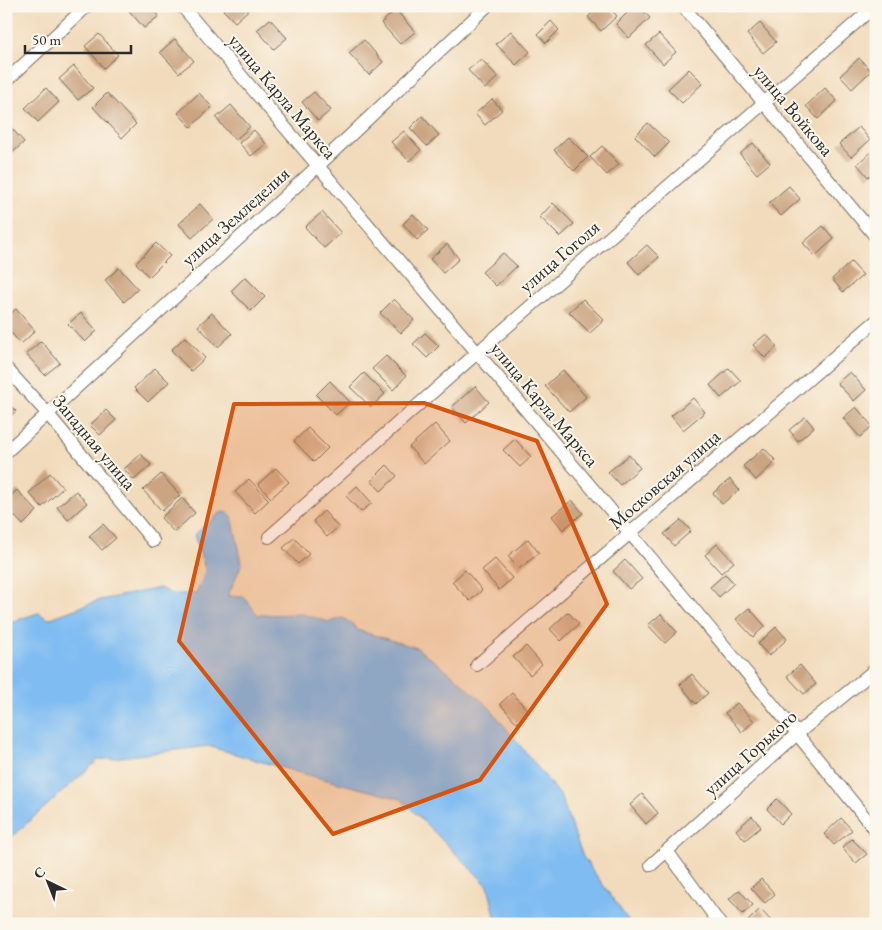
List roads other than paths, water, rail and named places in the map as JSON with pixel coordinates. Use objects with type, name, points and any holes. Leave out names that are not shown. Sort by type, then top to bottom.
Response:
[{"type":"street","points":[[6,81],[87,6]]},
{"type":"street","name":"улица Карла Маркса","points":[[182,6],[630,533],[876,830]]},
{"type":"street","name":"улица Земледелия","points":[[6,452],[318,166],[487,6]]},
{"type":"street","name":"улица Войкова","points":[[683,6],[876,237]]},
{"type":"street","name":"улица Гоголя","points":[[269,537],[875,6]]},
{"type":"street","name":"Московская улица","points":[[477,664],[876,321]]},
{"type":"street","name":"Западная улица","points":[[6,368],[47,413],[153,541]]},
{"type":"street","name":"улица Горького","points":[[651,865],[798,734],[876,669]]},
{"type":"street","points":[[667,851],[720,924]]},
{"type":"water","points":[[226,512],[232,516],[242,563],[228,596],[244,597],[258,615],[303,614],[329,622],[343,618],[354,625],[357,630],[417,648],[454,676],[489,707],[560,795],[583,857],[631,924],[497,924],[488,886],[401,799],[300,773],[208,746],[98,760],[6,842],[6,624],[38,613],[48,619],[100,600],[160,588],[171,594],[196,594],[206,571],[194,535],[220,513]]}]
